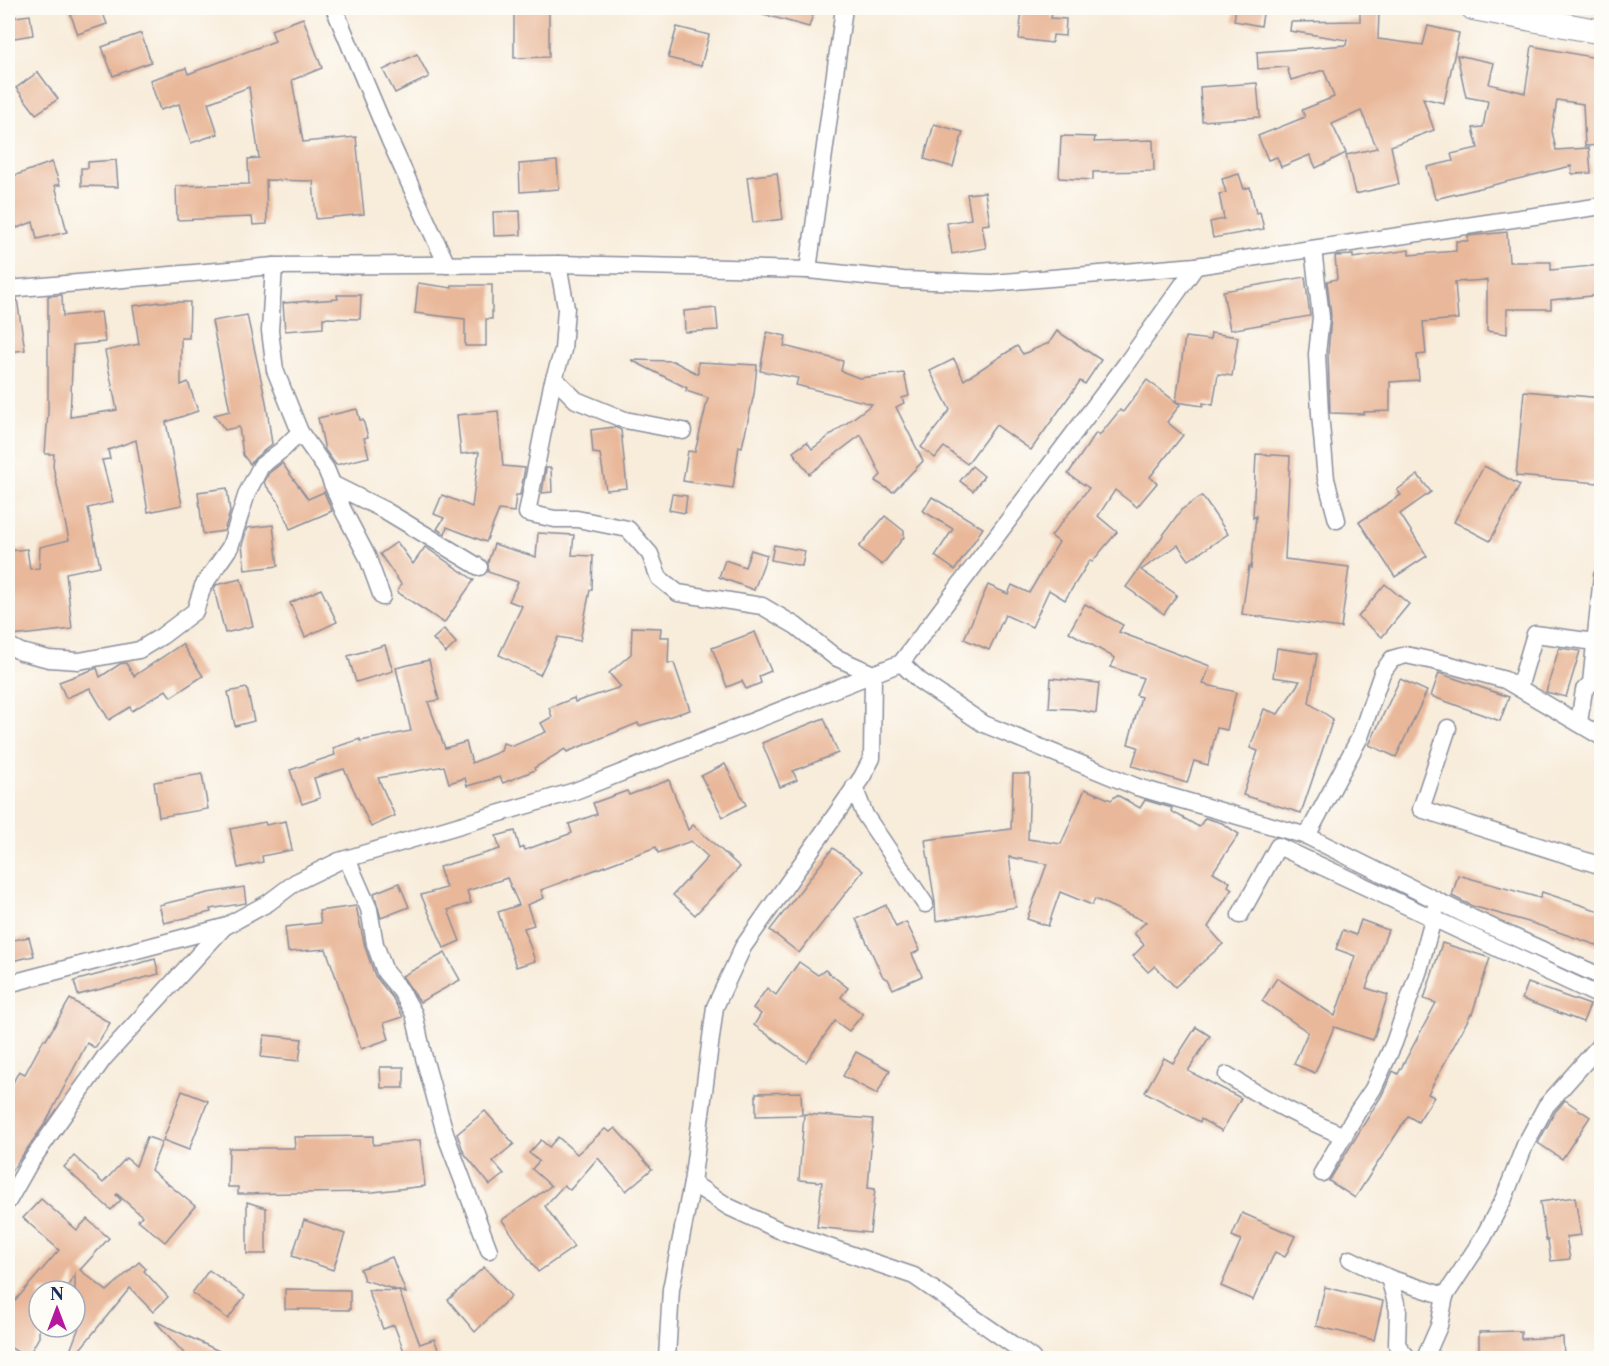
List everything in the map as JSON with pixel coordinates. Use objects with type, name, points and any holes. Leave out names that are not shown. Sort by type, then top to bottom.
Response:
[{"type":"street","points":[[334,8],[390,141],[447,265]]},
{"type":"street","points":[[807,270],[844,8]]},
{"type":"street","points":[[1473,8],[1602,32]]},
{"type":"street","points":[[8,289],[274,266],[558,264],[807,270],[903,280],[992,283],[1196,266],[1602,207]]},
{"type":"street","points":[[1313,249],[1321,317],[1317,354],[1320,414],[1326,479],[1337,520]]},
{"type":"street","points":[[558,264],[566,308],[563,350],[554,378],[526,513],[555,519],[577,519],[628,529],[650,554],[659,578],[678,592],[762,606],[796,626],[835,657],[873,674]]},
{"type":"street","points":[[274,266],[270,331],[275,370],[300,432],[326,469],[343,510],[367,556],[382,597]]},
{"type":"street","points":[[8,984],[224,927],[268,903],[296,882],[347,859],[575,791],[901,663],[1126,364],[1196,266]]},
{"type":"street","points":[[554,378],[576,400],[625,420],[683,431]]},
{"type":"street","points":[[8,645],[21,652],[49,659],[79,661],[139,650],[162,636],[195,610],[203,586],[230,548],[247,493],[261,466],[300,432]]},
{"type":"street","points":[[332,484],[386,511],[479,567]]},
{"type":"street","points":[[1579,722],[1584,690],[1591,683],[1602,576]]},
{"type":"street","points":[[1519,688],[1535,634],[1595,642]]},
{"type":"street","points":[[1307,836],[1360,737],[1382,673],[1392,659],[1406,655],[1505,680],[1602,737]]},
{"type":"street","points":[[901,663],[920,681],[984,724],[1137,787],[1307,836],[1437,901],[1602,977]]},
{"type":"street","points":[[667,1359],[671,1289],[692,1183],[715,1007],[743,947],[872,758],[873,674]]},
{"type":"street","points":[[1584,690],[1602,692]]},
{"type":"street","points":[[1448,728],[1421,809],[1602,866]]},
{"type":"street","points":[[854,787],[866,815],[925,904]]},
{"type":"street","points":[[1240,915],[1278,846],[1602,997]]},
{"type":"street","points":[[347,859],[369,909],[375,944],[385,972],[401,991],[414,1014],[446,1136],[489,1250]]},
{"type":"street","points":[[1322,1173],[1373,1089],[1394,1043],[1419,970],[1437,901]]},
{"type":"street","points":[[8,1201],[29,1164],[104,1058],[224,927]]},
{"type":"street","points":[[1425,1359],[1439,1326],[1445,1296],[1504,1198],[1525,1145],[1546,1106],[1599,1046],[1602,1039]]},
{"type":"street","points":[[1227,1075],[1305,1120],[1344,1136]]},
{"type":"street","points":[[692,1183],[729,1207],[779,1230],[914,1276],[1032,1359]]},
{"type":"street","points":[[1350,1260],[1389,1278],[1445,1296]]},
{"type":"street","points":[[1389,1278],[1398,1310],[1397,1345],[1408,1359]]},
{"type":"building","points":[[68,8],[101,8],[107,24],[78,34]]},
{"type":"building","points":[[514,8],[549,8],[549,57],[514,58]]},
{"type":"building","points":[[756,8],[815,8],[809,27],[755,12]]},
{"type":"building","points":[[1022,8],[1053,8],[1051,18],[1066,19],[1065,36],[1053,35],[1052,43],[1019,39]]},
{"type":"building","points":[[1236,8],[1264,8],[1261,26],[1234,21]]},
{"type":"building","points":[[1360,12],[1379,12],[1378,39],[1423,45],[1428,26],[1459,33],[1444,103],[1423,98],[1434,130],[1391,146],[1399,184],[1355,194],[1346,155],[1377,148],[1361,111],[1332,124],[1346,153],[1316,168],[1310,155],[1281,167],[1277,157],[1268,160],[1258,136],[1305,117],[1302,110],[1334,97],[1324,70],[1291,80],[1287,67],[1258,69],[1257,52],[1346,45],[1347,40],[1290,31],[1291,22],[1360,21]]},
{"type":"building","points":[[30,15],[33,35],[8,39],[8,18]]},
{"type":"building","points":[[303,18],[322,68],[292,80],[303,142],[356,137],[364,214],[316,219],[313,181],[266,180],[267,224],[253,225],[252,217],[177,220],[176,186],[249,184],[248,159],[259,158],[249,87],[208,103],[218,134],[191,143],[179,104],[160,110],[150,80],[186,68],[188,74],[275,41],[271,30]]},
{"type":"building","points":[[677,27],[709,35],[701,66],[668,58]]},
{"type":"building","points":[[141,33],[151,62],[113,76],[102,47]]},
{"type":"building","points":[[1532,46],[1602,59],[1602,145],[1585,146],[1583,104],[1557,100],[1552,131],[1556,150],[1589,148],[1591,173],[1572,174],[1571,166],[1435,199],[1427,167],[1453,161],[1451,154],[1478,148],[1473,128],[1483,127],[1488,101],[1466,97],[1457,55],[1494,63],[1489,84],[1525,93]]},
{"type":"building","points":[[417,54],[429,77],[395,93],[383,70]]},
{"type":"building","points":[[38,72],[58,99],[36,114],[16,88]]},
{"type":"building","points":[[1257,83],[1260,117],[1202,121],[1200,87]]},
{"type":"building","points":[[934,124],[963,132],[953,167],[924,159]]},
{"type":"building","points":[[1061,136],[1095,137],[1094,142],[1153,140],[1154,171],[1093,172],[1093,180],[1059,178]]},
{"type":"building","points":[[116,160],[118,187],[81,186],[81,168],[88,168],[88,162]]},
{"type":"building","points":[[557,161],[559,189],[520,192],[519,164]]},
{"type":"building","points":[[52,162],[60,185],[55,185],[67,232],[37,239],[33,222],[17,228],[8,203],[8,178]]},
{"type":"building","points":[[777,173],[783,219],[753,223],[747,177]]},
{"type":"building","points":[[1239,174],[1244,189],[1250,187],[1256,213],[1260,212],[1264,229],[1213,238],[1210,222],[1224,219],[1219,194],[1226,193],[1222,179]]},
{"type":"building","points":[[985,192],[990,224],[982,225],[986,248],[952,254],[947,223],[971,219],[967,194]]},
{"type":"building","points":[[520,211],[521,235],[494,236],[493,212]]},
{"type":"building","points":[[1507,232],[1509,262],[1551,262],[1551,270],[1602,265],[1602,295],[1551,300],[1551,309],[1507,309],[1507,334],[1487,331],[1487,280],[1455,282],[1458,319],[1423,322],[1426,354],[1417,355],[1419,380],[1390,382],[1390,411],[1364,412],[1364,414],[1330,413],[1328,354],[1331,316],[1327,281],[1337,279],[1335,256],[1353,255],[1353,258],[1409,250],[1409,255],[1456,251],[1456,241],[1468,241],[1468,236]]},
{"type":"building","points":[[1305,277],[1310,316],[1230,330],[1223,291]]},
{"type":"building","points":[[418,283],[452,288],[452,285],[492,285],[492,319],[486,319],[486,346],[465,346],[465,319],[415,313]]},
{"type":"building","points":[[62,295],[63,316],[101,312],[105,342],[73,345],[70,417],[117,410],[105,351],[139,344],[133,306],[160,302],[190,302],[189,338],[181,338],[181,385],[188,382],[198,411],[166,422],[182,505],[148,512],[136,440],[108,450],[110,459],[102,460],[113,502],[88,508],[100,566],[66,573],[72,629],[12,636],[8,635],[8,602],[13,601],[8,551],[27,549],[30,569],[39,568],[40,547],[69,540],[53,466],[54,454],[45,454],[48,412],[48,296]]},
{"type":"building","points":[[337,295],[361,295],[360,319],[323,318],[323,328],[285,331],[283,303],[338,299]]},
{"type":"building","points":[[8,299],[17,299],[25,350],[8,352]]},
{"type":"building","points":[[716,308],[718,330],[685,332],[684,311]]},
{"type":"building","points":[[247,315],[266,402],[272,444],[250,464],[243,455],[239,427],[225,430],[214,415],[230,411],[212,321]]},
{"type":"building","points":[[1057,331],[1101,360],[1085,384],[1080,381],[1031,450],[996,425],[967,464],[944,447],[935,458],[921,447],[950,410],[930,371],[954,359],[964,380],[1017,346],[1023,354],[1049,343]]},
{"type":"building","points":[[767,332],[786,336],[784,346],[843,361],[841,371],[859,378],[904,373],[909,396],[902,398],[904,403],[896,407],[923,461],[893,492],[875,481],[881,475],[861,435],[809,474],[793,452],[807,442],[812,449],[872,404],[796,385],[798,378],[760,371]]},
{"type":"building","points":[[1211,333],[1238,337],[1232,376],[1218,374],[1213,405],[1203,403],[1203,406],[1176,402],[1185,337],[1210,340]]},
{"type":"building","points":[[631,360],[673,361],[698,374],[698,362],[757,365],[754,394],[742,447],[739,446],[733,488],[683,481],[688,451],[695,452],[708,398],[686,391],[687,388]]},
{"type":"building","points":[[1147,380],[1180,405],[1167,422],[1183,435],[1150,477],[1157,483],[1137,507],[1115,490],[1098,516],[1117,532],[1092,562],[1090,560],[1065,600],[1049,590],[1032,627],[1005,615],[989,650],[964,639],[988,585],[1008,594],[1012,585],[1029,593],[1059,542],[1051,536],[1089,488],[1068,474],[1096,433],[1099,436],[1120,410],[1123,412]]},
{"type":"building","points":[[1524,391],[1602,398],[1602,443],[1598,483],[1516,476]]},
{"type":"building","points":[[357,409],[368,437],[364,438],[369,457],[336,465],[325,450],[318,418]]},
{"type":"building","points":[[498,411],[503,466],[525,468],[520,495],[516,495],[514,512],[499,510],[486,542],[447,527],[445,534],[437,529],[444,518],[434,514],[442,495],[472,507],[479,452],[461,454],[457,415]]},
{"type":"building","points":[[615,427],[621,430],[627,488],[606,490],[600,454],[593,453],[591,430]]},
{"type":"building","points":[[1256,454],[1290,456],[1285,559],[1349,567],[1341,628],[1242,614],[1249,566],[1251,568],[1256,516],[1253,518]]},
{"type":"building","points":[[282,463],[308,499],[324,492],[332,511],[290,529],[278,501],[264,483],[269,473]]},
{"type":"building","points":[[972,466],[984,476],[973,491],[960,481]]},
{"type":"building","points":[[1484,466],[1520,485],[1490,541],[1454,522]]},
{"type":"building","points":[[546,468],[551,468],[552,492],[542,493]]},
{"type":"building","points":[[1418,475],[1431,492],[1400,514],[1427,556],[1395,577],[1359,522],[1401,495],[1397,490]]},
{"type":"building","points":[[227,488],[230,512],[224,531],[203,534],[198,492]]},
{"type":"building","points":[[672,494],[687,496],[685,513],[669,510]]},
{"type":"building","points":[[1202,496],[1228,534],[1189,560],[1178,545],[1141,570],[1177,595],[1164,614],[1126,587],[1181,510]]},
{"type":"building","points":[[932,497],[983,528],[955,570],[935,556],[953,529],[923,511]]},
{"type":"building","points":[[885,516],[904,531],[904,537],[882,565],[859,547]]},
{"type":"building","points":[[273,525],[278,566],[245,570],[242,545],[247,528]]},
{"type":"building","points":[[538,533],[574,535],[572,555],[593,556],[592,590],[590,590],[580,641],[558,637],[540,675],[499,655],[522,606],[509,601],[518,582],[488,572],[488,562],[494,544],[536,557]]},
{"type":"building","points":[[397,542],[413,564],[425,547],[474,580],[444,623],[397,592],[401,584],[380,554]]},
{"type":"building","points":[[774,545],[805,551],[802,566],[771,560]]},
{"type":"building","points":[[751,550],[767,555],[754,590],[719,577],[725,560],[745,567]]},
{"type":"building","points":[[241,579],[253,626],[225,633],[214,589],[216,585]]},
{"type":"building","points":[[1385,584],[1409,604],[1382,637],[1358,617]]},
{"type":"building","points":[[321,589],[337,622],[305,637],[290,603]]},
{"type":"building","points":[[1085,604],[1123,625],[1119,632],[1210,666],[1203,684],[1236,692],[1227,730],[1217,728],[1208,765],[1194,761],[1187,783],[1132,766],[1138,747],[1128,744],[1141,697],[1136,695],[1143,678],[1111,667],[1115,658],[1069,632]]},
{"type":"building","points":[[632,627],[661,628],[660,637],[669,637],[668,663],[674,663],[690,710],[639,726],[638,723],[567,752],[565,749],[534,768],[535,770],[503,783],[500,777],[467,786],[465,778],[449,783],[444,766],[378,778],[395,816],[371,827],[344,769],[314,778],[320,798],[302,804],[290,770],[335,755],[333,748],[360,739],[360,741],[411,731],[396,668],[429,660],[439,700],[428,702],[445,748],[466,742],[472,763],[501,751],[503,743],[513,746],[546,732],[541,723],[552,717],[549,708],[574,698],[575,702],[621,687],[609,673],[631,654]]},
{"type":"building","points":[[444,629],[456,643],[446,653],[433,639]]},
{"type":"building","points":[[755,632],[771,671],[759,676],[761,683],[746,689],[742,681],[727,687],[712,648]]},
{"type":"building","points":[[182,644],[203,676],[171,697],[166,690],[132,711],[130,707],[109,720],[90,688],[66,698],[59,682],[97,668],[100,677],[120,664],[126,663],[134,676]]},
{"type":"building","points":[[385,645],[393,671],[356,682],[348,656]]},
{"type":"building","points":[[1277,648],[1317,654],[1309,703],[1333,719],[1301,813],[1243,795],[1258,751],[1250,748],[1264,709],[1278,714],[1300,681],[1273,677]]},
{"type":"building","points":[[1559,648],[1580,651],[1566,697],[1546,692]]},
{"type":"building","points":[[1439,673],[1509,697],[1500,721],[1431,696]]},
{"type":"building","points":[[1051,678],[1099,683],[1096,713],[1049,708]]},
{"type":"building","points":[[1400,679],[1427,691],[1396,757],[1369,745]]},
{"type":"building","points":[[247,688],[254,721],[235,726],[228,692]]},
{"type":"building","points":[[824,718],[838,753],[793,771],[797,780],[780,787],[762,743]]},
{"type":"building","points":[[725,764],[746,805],[723,817],[701,776]]},
{"type":"building","points":[[202,774],[208,809],[159,817],[154,782]]},
{"type":"building","points":[[1013,774],[1030,774],[1028,839],[1061,844],[1085,789],[1111,800],[1117,795],[1140,808],[1145,800],[1172,808],[1171,811],[1199,827],[1205,818],[1222,823],[1239,834],[1213,872],[1230,882],[1228,886],[1232,889],[1208,927],[1223,944],[1175,987],[1155,966],[1148,972],[1133,956],[1144,945],[1134,933],[1146,922],[1095,899],[1092,905],[1060,892],[1048,926],[1027,919],[1047,864],[1009,857],[1016,907],[936,921],[925,840],[1011,829]]},
{"type":"building","points":[[669,780],[688,830],[693,825],[740,867],[695,915],[673,895],[708,857],[691,841],[658,853],[656,847],[541,890],[544,898],[527,905],[534,925],[524,928],[535,961],[516,967],[498,912],[519,905],[507,878],[467,891],[471,903],[448,910],[460,941],[444,948],[421,895],[446,888],[439,867],[500,849],[496,836],[515,831],[520,849],[524,847],[525,850],[572,833],[569,824],[597,814],[593,803],[627,791],[629,795]]},
{"type":"building","points":[[286,821],[292,850],[262,856],[263,862],[238,868],[230,829],[265,822],[266,825]]},
{"type":"building","points":[[833,848],[863,871],[799,953],[770,930]]},
{"type":"building","points":[[1458,875],[1540,898],[1542,892],[1602,912],[1602,947],[1532,923],[1472,906],[1452,896]]},
{"type":"building","points":[[399,883],[409,907],[381,918],[374,893]]},
{"type":"building","points":[[244,887],[246,903],[210,909],[211,912],[164,923],[159,905]]},
{"type":"building","points":[[886,905],[896,927],[906,922],[920,950],[912,954],[922,976],[893,989],[888,979],[883,977],[856,919]]},
{"type":"building","points":[[356,906],[365,947],[375,976],[392,997],[403,1017],[384,1023],[389,1039],[361,1049],[326,949],[288,952],[285,927],[321,923],[319,911]]},
{"type":"building","points":[[1361,920],[1388,930],[1366,988],[1388,995],[1373,1040],[1334,1027],[1315,1073],[1294,1064],[1308,1032],[1262,1001],[1277,978],[1335,1016],[1355,956],[1336,949],[1343,930],[1356,935]]},
{"type":"building","points":[[29,937],[34,956],[12,961],[8,941]]},
{"type":"building","points":[[1442,943],[1490,958],[1472,1014],[1428,1094],[1434,1097],[1418,1122],[1408,1116],[1355,1198],[1329,1181],[1382,1095],[1393,1071],[1398,1074],[1436,1003],[1424,999]]},
{"type":"building","points":[[445,953],[460,980],[420,1002],[402,976]]},
{"type":"building","points":[[155,959],[159,974],[78,995],[74,981]]},
{"type":"building","points":[[799,962],[818,975],[825,970],[848,988],[841,997],[863,1014],[849,1031],[835,1021],[806,1062],[754,1025],[761,1014],[753,1008],[767,988],[776,995]]},
{"type":"building","points":[[1528,983],[1590,1005],[1583,1022],[1522,999]]},
{"type":"building","points":[[70,999],[110,1023],[95,1048],[87,1043],[46,1122],[8,1176],[8,1092],[19,1071],[25,1074]]},
{"type":"building","points":[[1196,1027],[1210,1036],[1188,1071],[1241,1098],[1222,1131],[1201,1119],[1200,1122],[1145,1092],[1164,1058],[1173,1063]]},
{"type":"building","points":[[264,1035],[302,1039],[299,1061],[261,1057]]},
{"type":"building","points":[[856,1052],[890,1070],[877,1094],[843,1076]]},
{"type":"building","points":[[380,1067],[404,1067],[404,1088],[381,1088]]},
{"type":"building","points":[[182,1091],[208,1101],[189,1150],[163,1140]]},
{"type":"building","points":[[801,1092],[802,1115],[756,1116],[756,1093]]},
{"type":"building","points":[[1565,1100],[1590,1117],[1562,1159],[1538,1143],[1555,1112]]},
{"type":"building","points":[[485,1111],[514,1144],[493,1161],[504,1174],[490,1185],[464,1153],[457,1134]]},
{"type":"building","points":[[804,1114],[873,1119],[868,1188],[875,1189],[870,1233],[817,1227],[822,1182],[799,1180]]},
{"type":"building","points":[[615,1128],[652,1169],[626,1191],[598,1158],[570,1190],[564,1185],[545,1206],[574,1247],[538,1272],[502,1220],[551,1186],[532,1169],[539,1161],[529,1153],[541,1140],[549,1147],[558,1137],[577,1154],[605,1129],[610,1132]]},
{"type":"building","points":[[373,1136],[373,1145],[420,1140],[425,1186],[373,1192],[238,1194],[238,1187],[228,1187],[229,1148],[295,1148],[294,1137]]},
{"type":"building","points":[[147,1137],[162,1142],[151,1170],[195,1206],[165,1242],[138,1220],[142,1216],[117,1194],[121,1200],[111,1210],[64,1167],[74,1156],[103,1183],[126,1158],[136,1166]]},
{"type":"building","points":[[1575,1197],[1581,1235],[1566,1237],[1570,1259],[1551,1261],[1540,1202]]},
{"type":"building","points":[[41,1199],[77,1230],[87,1219],[109,1238],[80,1270],[107,1291],[139,1262],[146,1269],[144,1271],[168,1297],[153,1312],[130,1288],[72,1359],[67,1359],[74,1339],[87,1339],[87,1279],[75,1279],[75,1274],[72,1279],[34,1279],[59,1250],[23,1218]]},
{"type":"building","points":[[247,1202],[266,1208],[266,1254],[247,1254]]},
{"type":"building","points":[[1242,1213],[1295,1236],[1285,1257],[1275,1252],[1253,1300],[1221,1286],[1241,1240],[1232,1236]]},
{"type":"building","points":[[304,1220],[345,1234],[333,1270],[292,1256]]},
{"type":"building","points":[[392,1257],[406,1293],[364,1280],[360,1269]]},
{"type":"building","points":[[484,1267],[511,1296],[475,1332],[448,1300]]},
{"type":"building","points":[[209,1270],[245,1296],[228,1319],[192,1293]]},
{"type":"building","points":[[27,1287],[27,1339],[38,1339],[27,1358],[8,1346],[8,1296],[15,1301]]},
{"type":"building","points":[[1325,1287],[1383,1301],[1374,1340],[1316,1326]]},
{"type":"building","points":[[285,1289],[350,1290],[350,1310],[285,1309]]},
{"type":"building","points":[[368,1290],[399,1291],[420,1344],[434,1339],[442,1359],[387,1359],[404,1351],[394,1325],[383,1329]]},
{"type":"building","points":[[155,1321],[236,1359],[189,1359]]},
{"type":"building","points":[[1521,1331],[1521,1339],[1563,1337],[1564,1359],[1479,1359],[1479,1332]]}]
